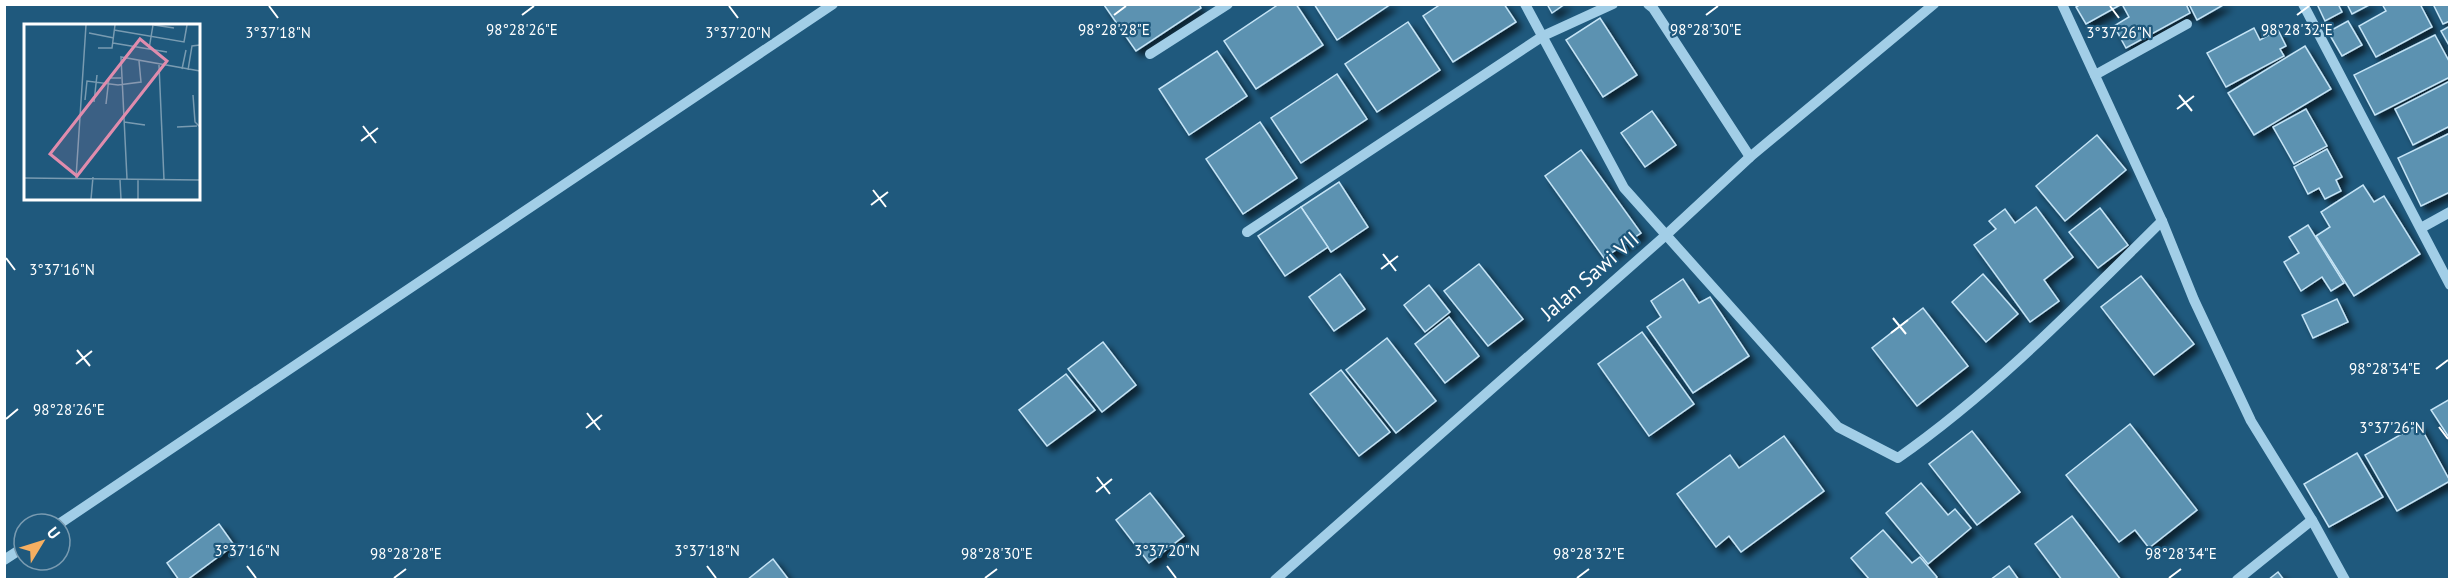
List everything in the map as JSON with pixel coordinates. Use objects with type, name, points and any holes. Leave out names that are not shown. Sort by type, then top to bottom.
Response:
[{"type":"street","points":[[72,515],[833,4]]},
{"type":"street","points":[[1150,54],[1228,4]]},
{"type":"street","points":[[1525,4],[1624,188],[1838,428],[1898,458],[1929,436],[2007,371],[2162,221]]},
{"type":"street","points":[[1248,232],[1543,36],[1613,4]]},
{"type":"street","points":[[1648,4],[1653,8],[1750,157]]},
{"type":"street","name":"Jalan Sawi VII","points":[[1275,579],[1666,235],[1750,157],[1934,4]]},
{"type":"street","points":[[2062,4],[2162,221],[2194,300],[2251,421],[2312,520],[2345,579]]},
{"type":"street","points":[[2303,4],[2450,285]]},
{"type":"street","points":[[2095,75],[2187,24]]},
{"type":"street","points":[[2421,228],[2450,212]]},
{"type":"street","points":[[2237,579],[2312,520]]},
{"type":"building","points":[[1199,4],[1201,8],[1136,51],[1104,5]]},
{"type":"building","points":[[1279,4],[1296,4],[1323,45],[1256,89],[1224,41]]},
{"type":"building","points":[[1314,4],[1391,4],[1337,40]]},
{"type":"building","points":[[1441,4],[1504,4],[1516,22],[1453,62],[1423,16]]},
{"type":"building","points":[[1547,4],[1565,4],[1552,13]]},
{"type":"building","points":[[2081,4],[2122,4],[2086,24],[2076,7]]},
{"type":"building","points":[[2122,4],[2186,4],[2190,13],[2126,48],[2114,26],[2129,17]]},
{"type":"building","points":[[2189,4],[2225,4],[2197,20]]},
{"type":"building","points":[[2317,4],[2338,4],[2342,12],[2325,21]]},
{"type":"building","points":[[2347,4],[2371,4],[2352,14]]},
{"type":"building","points":[[2382,4],[2420,4],[2432,27],[2376,57],[2359,26],[2386,11]]},
{"type":"building","points":[[2433,4],[2450,4],[2450,21],[2443,24]]},
{"type":"building","points":[[1600,18],[1637,75],[1603,97],[1566,40]]},
{"type":"building","points":[[2348,21],[2362,45],[2342,56],[2328,32]]},
{"type":"building","points":[[1408,22],[1440,70],[1377,112],[1345,64]]},
{"type":"building","points":[[2450,26],[2450,47],[2441,31]]},
{"type":"building","points":[[2254,28],[2260,40],[2278,30],[2286,46],[2280,49],[2284,56],[2226,87],[2207,53]]},
{"type":"building","points":[[2435,35],[2450,63],[2450,77],[2375,115],[2354,75]]},
{"type":"building","points":[[2305,46],[2331,89],[2254,135],[2228,93]]},
{"type":"building","points":[[1217,51],[1247,96],[1189,135],[1159,89]]},
{"type":"building","points":[[1337,74],[1367,119],[1301,163],[1271,118]]},
{"type":"building","points":[[2450,81],[2450,126],[2413,145],[2395,109]]},
{"type":"building","points":[[2306,109],[2327,146],[2294,164],[2273,127]]},
{"type":"building","points":[[1652,111],[1676,145],[1645,167],[1621,133]]},
{"type":"building","points":[[1260,122],[1297,178],[1243,214],[1206,159]]},
{"type":"building","points":[[2450,133],[2450,192],[2421,206],[2398,158]]},
{"type":"building","points":[[2097,135],[2126,170],[2065,221],[2036,186]]},
{"type":"building","points":[[2327,149],[2342,177],[2336,180],[2341,191],[2325,199],[2319,188],[2308,194],[2294,167]]},
{"type":"building","points":[[1581,150],[1641,233],[1604,258],[1545,176]]},
{"type":"building","points":[[1339,182],[1368,227],[1331,252],[1301,207]]},
{"type":"building","points":[[2363,185],[2374,202],[2384,196],[2420,254],[2354,296],[2316,236],[2330,227],[2321,212]]},
{"type":"building","points":[[1301,207],[1328,247],[1285,276],[1258,236]]},
{"type":"building","points":[[2036,207],[2073,257],[2044,280],[2059,301],[2030,322],[1974,245],[1996,229],[1989,221],[2005,209],[2015,223]]},
{"type":"building","points":[[2100,208],[2128,245],[2098,268],[2069,232]]},
{"type":"building","points":[[2308,225],[2344,283],[2331,291],[2322,277],[2301,291],[2284,262],[2299,253],[2289,237]]},
{"type":"building","points":[[1479,264],[1523,319],[1488,346],[1444,291]]},
{"type":"building","points":[[1340,274],[1365,309],[1334,331],[1309,297]]},
{"type":"building","points":[[1983,274],[2018,314],[1986,342],[1952,302]]},
{"type":"building","points":[[2141,276],[2194,344],[2154,375],[2101,307]]},
{"type":"building","points":[[1683,279],[1699,303],[1710,297],[1749,356],[1693,393],[1647,327],[1661,317],[1651,301]]},
{"type":"building","points":[[1429,285],[1450,312],[1425,332],[1404,305]]},
{"type":"building","points":[[2337,299],[2348,322],[2313,338],[2302,315]]},
{"type":"building","points":[[1923,308],[1968,366],[1917,406],[1872,348]]},
{"type":"building","points":[[1449,317],[1479,356],[1445,383],[1415,344]]},
{"type":"building","points":[[1642,332],[1694,404],[1649,436],[1598,364]]},
{"type":"building","points":[[1387,338],[1436,401],[1396,433],[1346,370]]},
{"type":"building","points":[[1103,342],[1136,385],[1102,412],[1068,369]]},
{"type":"building","points":[[1341,370],[1390,432],[1359,456],[1310,394]]},
{"type":"building","points":[[1066,374],[1095,410],[1047,446],[1019,410]]},
{"type":"building","points":[[2450,399],[2450,439],[2431,410]]},
{"type":"building","points":[[2130,424],[2197,510],[2149,548],[2135,530],[2119,542],[2066,475]]},
{"type":"building","points":[[2419,424],[2450,481],[2397,511],[2365,455]]},
{"type":"building","points":[[1972,431],[2020,492],[1977,525],[1929,464]]},
{"type":"building","points":[[1784,436],[1824,491],[1741,552],[1729,536],[1716,547],[1677,494],[1730,455],[1739,468]]},
{"type":"building","points":[[2357,453],[2383,497],[2329,527],[2304,484]]},
{"type":"building","points":[[1921,483],[1948,515],[1955,509],[1971,528],[1928,564],[1886,513]]},
{"type":"building","points":[[1150,493],[1184,536],[1149,563],[1116,520]]},
{"type":"building","points":[[2072,516],[2121,580],[2062,580],[2035,544]]},
{"type":"building","points":[[219,524],[234,545],[187,580],[179,580],[167,563]]},
{"type":"building","points":[[1883,530],[1912,563],[1920,557],[1937,577],[1935,580],[1870,580],[1851,558]]},
{"type":"building","points":[[773,559],[789,580],[747,580]]},
{"type":"building","points":[[2009,566],[2019,580],[1990,580]]},
{"type":"building","points":[[2278,572],[2284,580],[2268,580]]}]
